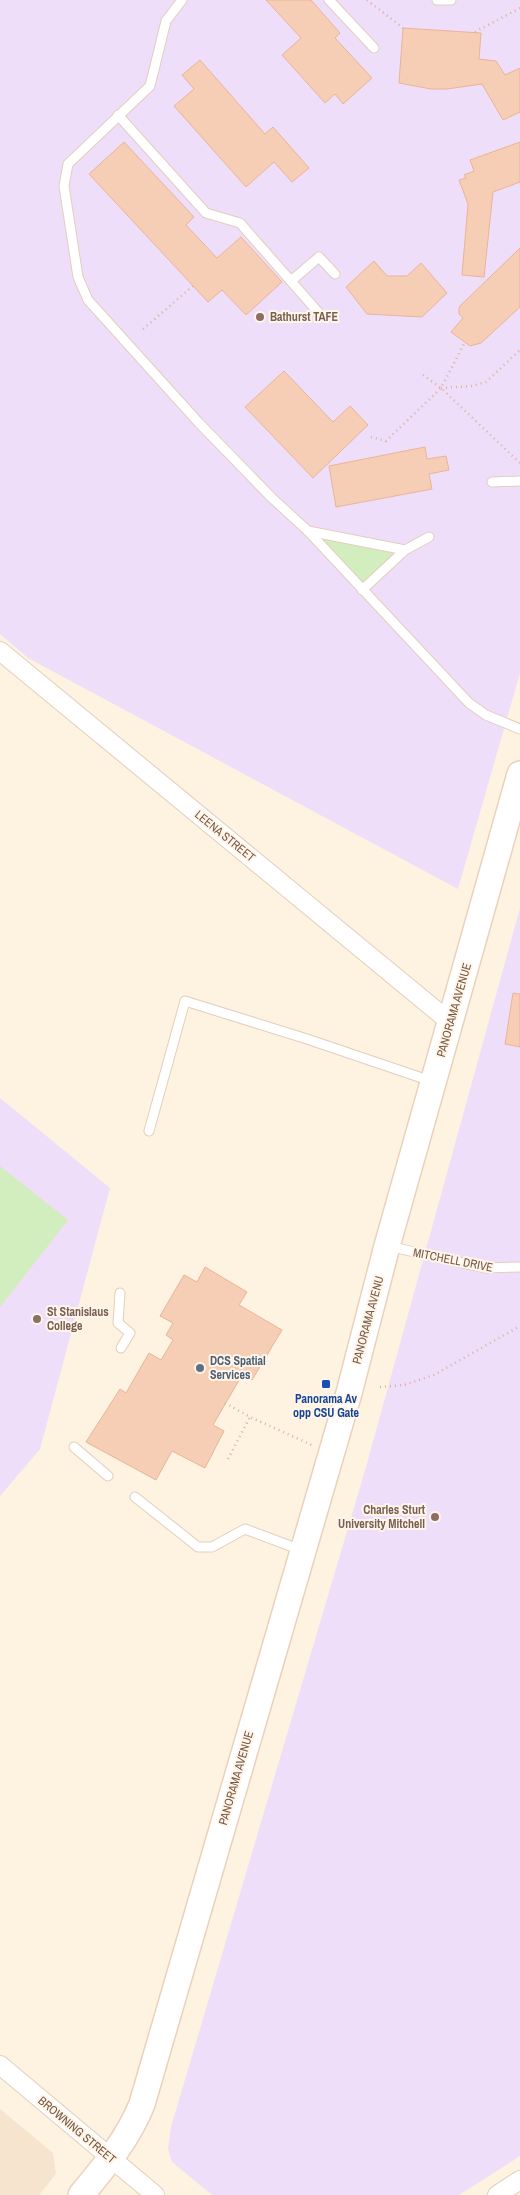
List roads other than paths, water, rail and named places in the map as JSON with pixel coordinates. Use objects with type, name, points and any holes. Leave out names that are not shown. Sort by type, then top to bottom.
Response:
[{"type":"street","name":"LEENA STREET","points":[[0,651],[450,1022]]},
{"type":"street","name":"PANORAMA AVENUE","points":[[387,1246],[520,774]]},
{"type":"street","name":"PANORAMA AVENU","points":[[349,1393],[387,1246]]},
{"type":"street","name":"PANORAMA AVENUE","points":[[80,2195],[128,2134],[142,2104],[349,1393]]},
{"type":"street","name":"BROWNING STREET","points":[[0,2065],[154,2195]]},
{"type":"street","points":[[497,2195],[520,2180]]},
{"type":"lane","points":[[182,0],[166,21],[150,86],[68,164],[64,186],[78,277],[88,300],[199,423],[272,498],[308,531],[473,707],[486,715],[520,729]]},
{"type":"lane","points":[[330,0],[374,48]]},
{"type":"lane","points":[[437,0],[452,0]]},
{"type":"lane","points":[[118,115],[206,213],[240,223],[318,312]]},
{"type":"lane","points":[[291,281],[319,257],[335,274]]},
{"type":"lane","points":[[492,482],[520,481]]},
{"type":"lane","points":[[308,531],[405,550]]},
{"type":"lane","points":[[362,590],[405,550],[429,537]]},
{"type":"lane","points":[[149,1130],[185,1001],[307,1039],[434,1082]]},
{"type":"lane","name":"MITCHELL DRIVE","points":[[387,1246],[485,1268],[520,1268]]},
{"type":"lane","points":[[120,1293],[118,1323],[130,1333],[121,1348]]},
{"type":"lane","points":[[74,1447],[108,1476]]},
{"type":"lane","points":[[135,1497],[198,1547],[212,1547],[245,1530],[302,1550]]},
{"type":"place","name":"Bathurst TAFE","points":[[260,317]]},
{"type":"place","name":"St Stanislaus College","points":[[37,1319]]},
{"type":"place","name":"DCS Spatial Services","points":[[200,1368]]},
{"type":"place","name":"Panorama Av opp CSU Gate","points":[[326,1384]]},
{"type":"place","name":"Charles Sturt University Mitchell","points":[[435,1517]]}]
